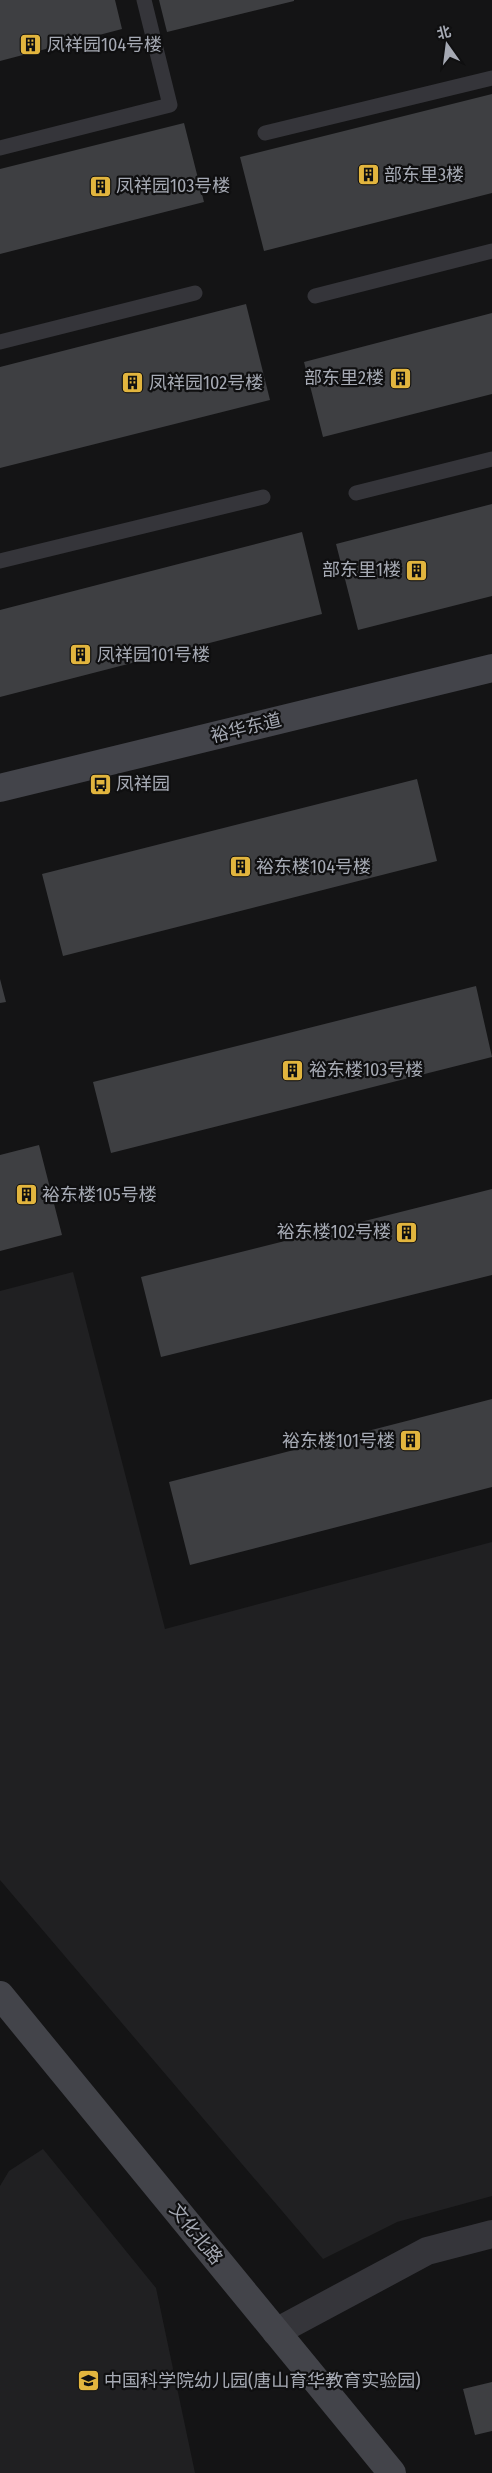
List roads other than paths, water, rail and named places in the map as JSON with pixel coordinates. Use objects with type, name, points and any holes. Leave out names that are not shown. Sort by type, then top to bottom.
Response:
[{"type":"street","name":"裕华东道","points":[[0,788],[492,668]]},
{"type":"street","name":"文化北路","points":[[0,1994],[392,2473]]},
{"type":"street","points":[[276,2332],[427,2251],[492,2234]]},
{"type":"lane","points":[[0,148],[170,105],[144,0]]},
{"type":"lane","points":[[265,133],[492,78]]},
{"type":"lane","points":[[315,296],[492,251]]},
{"type":"lane","points":[[0,342],[195,293]]},
{"type":"lane","points":[[356,493],[492,459]]},
{"type":"lane","points":[[0,561],[263,497]]},
{"type":"place","name":"凤祥园104号楼","points":[[31,45]]},
{"type":"place","name":"部东里3楼","points":[[368,175]]},
{"type":"place","name":"凤祥园103号楼","points":[[100,186]]},
{"type":"place","name":"部东里2楼","points":[[400,378]]},
{"type":"place","name":"凤祥园102号楼","points":[[133,383]]},
{"type":"place","name":"部东里1楼","points":[[417,570]]},
{"type":"place","name":"凤祥园101号楼","points":[[81,655]]},
{"type":"place","name":"凤祥园","points":[[100,784]]},
{"type":"place","name":"裕东楼104号楼","points":[[240,867]]},
{"type":"place","name":"裕东楼103号楼","points":[[293,1070]]},
{"type":"place","name":"裕东楼105号楼","points":[[26,1195]]},
{"type":"place","name":"裕东楼102号楼","points":[[407,1232]]},
{"type":"place","name":"裕东楼101号楼","points":[[411,1441]]},
{"type":"place","name":"中国科学院幼儿园(唐山育华教育实验园)","points":[[88,2381]]}]
